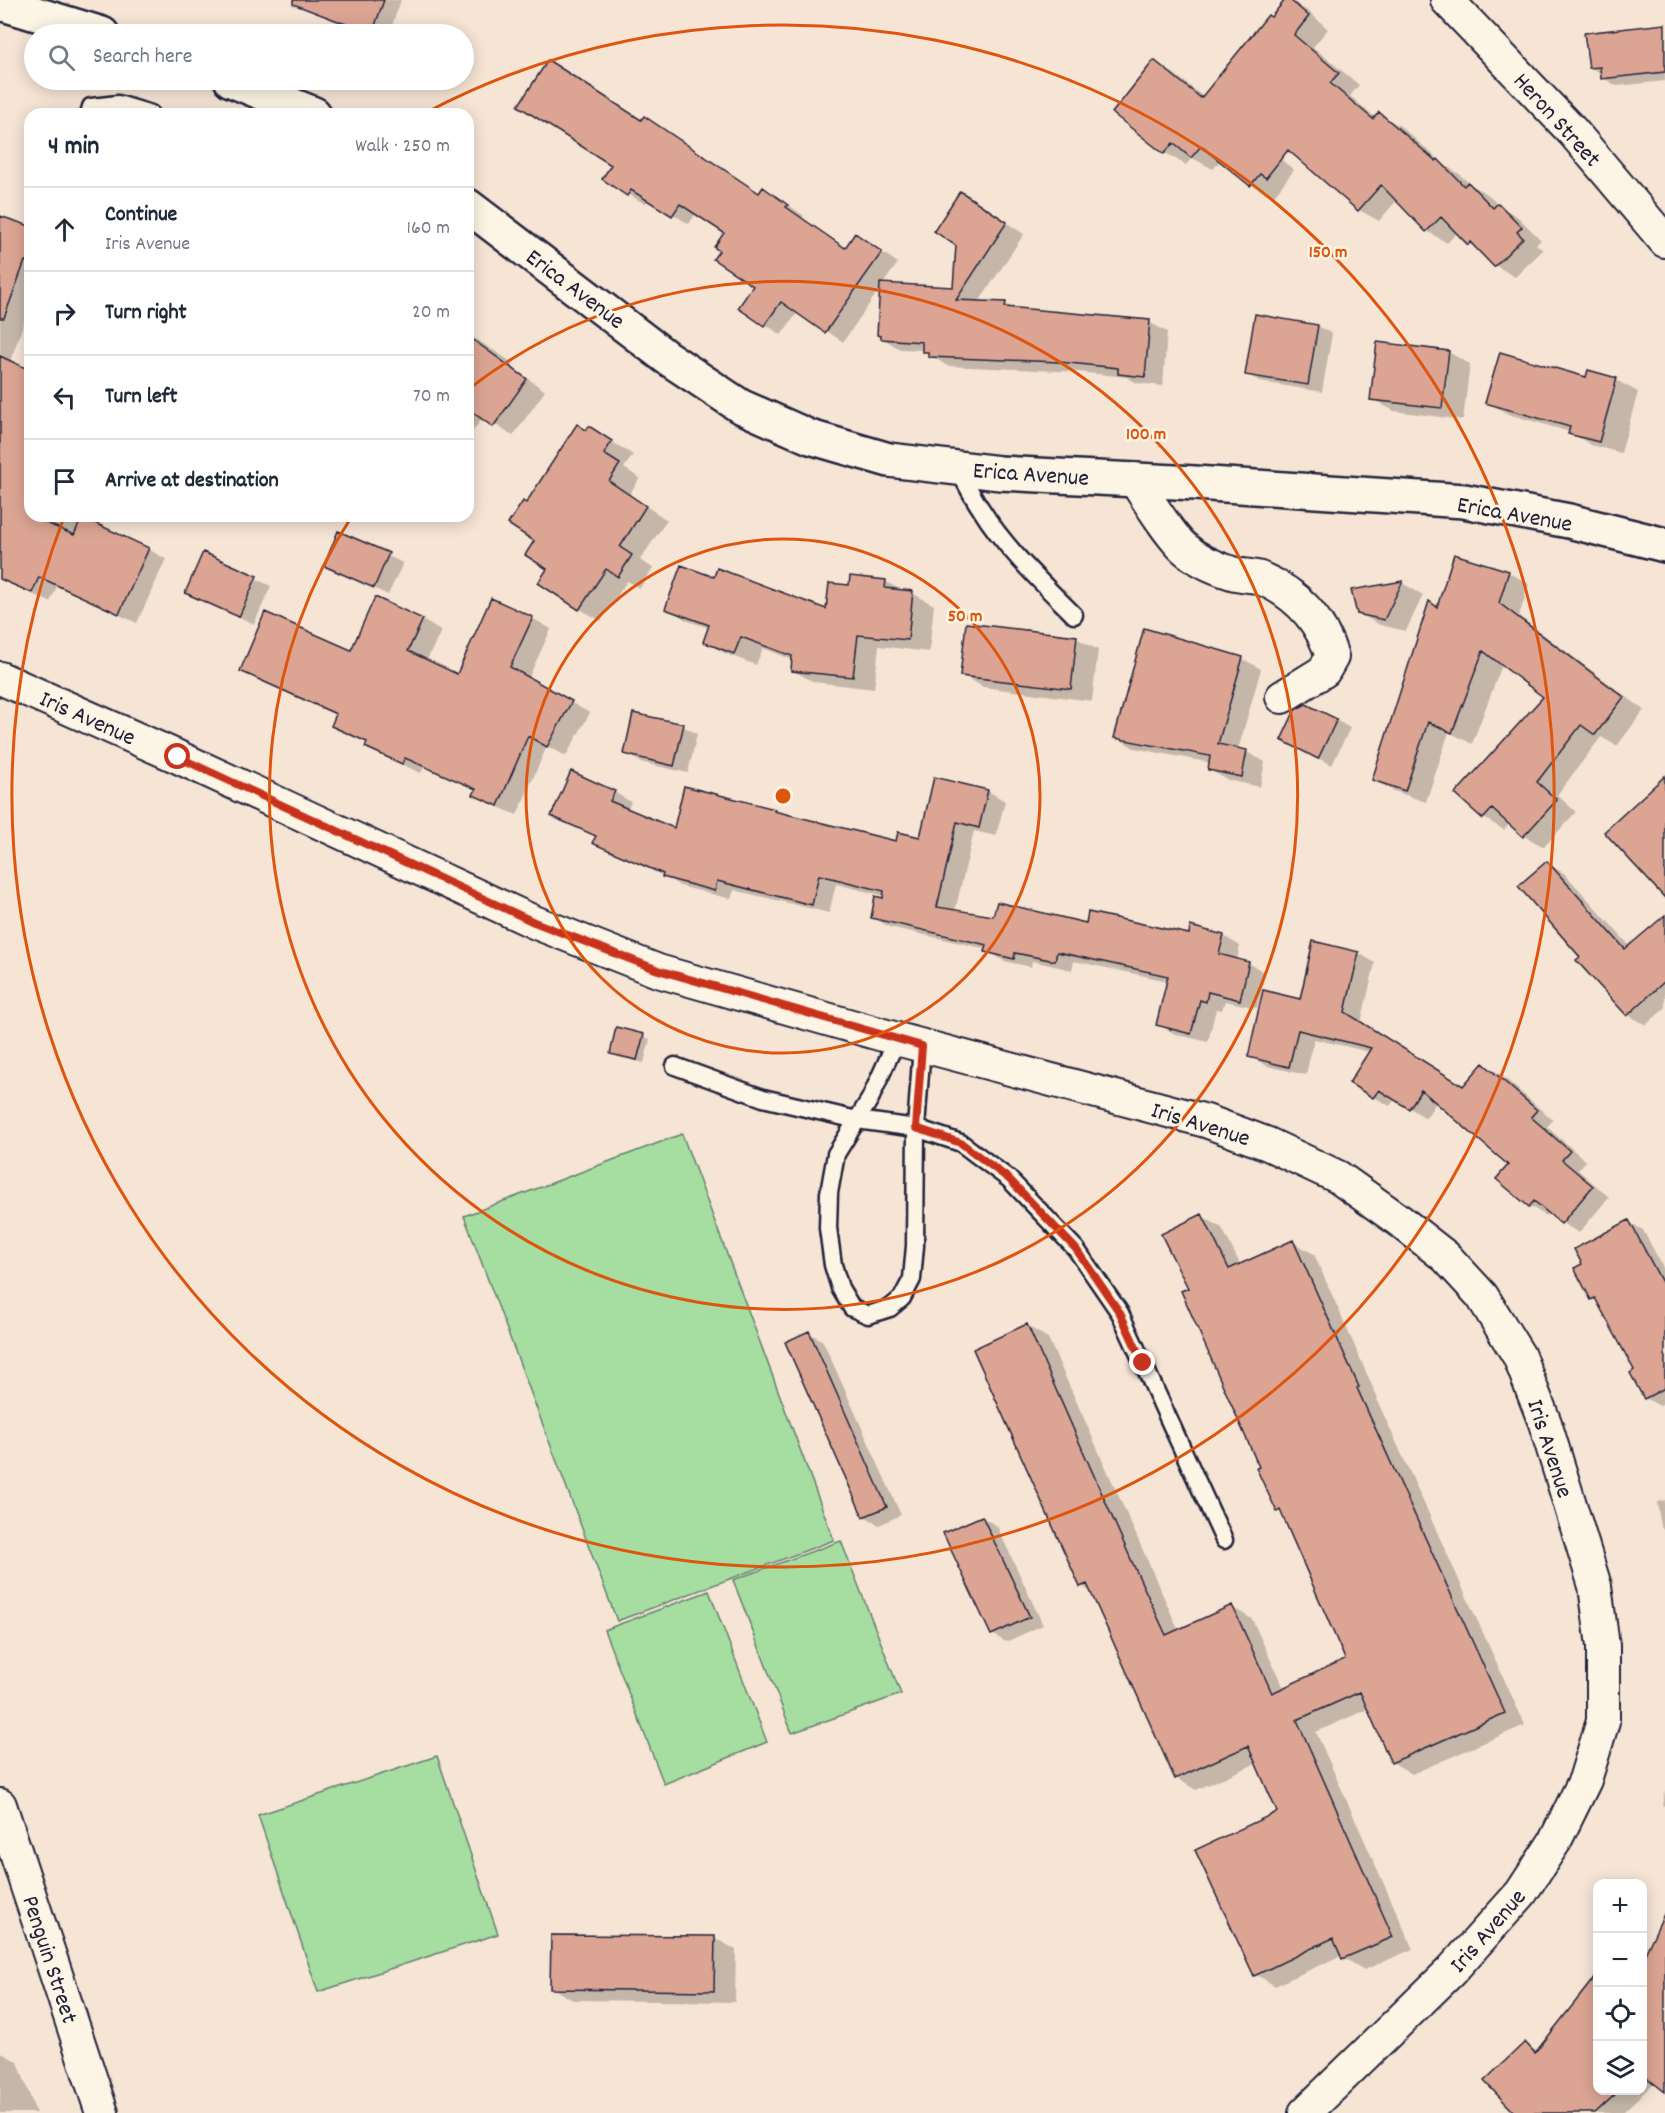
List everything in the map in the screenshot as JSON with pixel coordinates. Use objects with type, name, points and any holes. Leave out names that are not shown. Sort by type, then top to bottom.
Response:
[{"type":"street","name":"Heron Street","points":[[1447,0],[1573,132],[1665,241]]},
{"type":"street","points":[[0,3],[69,24]]},
{"type":"street","points":[[252,90],[290,108]]},
{"type":"street","name":"Erica Avenue","points":[[474,211],[666,357],[740,406],[810,437],[889,460],[1000,473],[1134,479],[1464,501],[1569,522],[1665,545]]},
{"type":"street","points":[[1134,479],[1183,547],[1215,566],[1233,573],[1258,578],[1287,594],[1315,619],[1326,638],[1332,657],[1324,671],[1282,697]]},
{"type":"street","name":"Iris Avenue","points":[[0,678],[178,757],[534,922],[658,970],[910,1043],[1206,1121],[1268,1144],[1338,1177],[1400,1221],[1446,1257],[1482,1296],[1519,1356],[1545,1424],[1595,1586],[1603,1646],[1603,1721],[1585,1780],[1555,1841],[1521,1893],[1451,1971],[1305,2113]]},
{"type":"street","name":"Penguin Street","points":[[0,1805],[102,2113]]},
{"type":"lane","points":[[91,108],[118,104],[131,108]]},
{"type":"lane","points":[[957,467],[981,510],[1001,536],[1043,585],[1074,615]]},
{"type":"lane","points":[[910,1043],[916,1128],[915,1246],[912,1279],[902,1298],[890,1308],[868,1315],[852,1308],[840,1288],[833,1265],[828,1228],[829,1193],[836,1154],[870,1099],[910,1043]]},
{"type":"lane","points":[[675,1066],[763,1098],[857,1120],[916,1128],[961,1143],[1009,1179],[1076,1249],[1120,1313],[1224,1540]]},
{"type":"green space","points":[[682,1134],[834,1540],[617,1621],[464,1216]]},
{"type":"green space","points":[[841,1541],[901,1694],[792,1733],[733,1580]]},
{"type":"green space","points":[[709,1591],[767,1742],[664,1784],[604,1630]]},
{"type":"green space","points":[[437,1756],[498,1934],[318,1992],[258,1815]]},
{"type":"building","points":[[293,0],[384,0],[376,24],[346,24],[293,4]]},
{"type":"building","points":[[1285,0],[1290,0],[1309,16],[1294,35],[1339,73],[1330,83],[1373,119],[1379,112],[1436,161],[1438,159],[1464,186],[1468,182],[1493,208],[1498,203],[1522,227],[1517,232],[1523,238],[1494,267],[1470,242],[1468,245],[1441,217],[1426,232],[1381,185],[1358,211],[1288,150],[1266,178],[1260,174],[1250,186],[1201,146],[1191,158],[1173,143],[1164,154],[1112,113],[1154,60],[1201,98],[1268,15],[1271,17]]},
{"type":"building","points":[[1665,24],[1665,72],[1601,79],[1600,67],[1589,68],[1584,33]]},
{"type":"building","points":[[548,60],[641,120],[644,116],[759,193],[763,187],[788,205],[786,207],[845,248],[855,233],[882,252],[825,333],[781,302],[764,326],[738,308],[753,286],[713,259],[719,251],[714,247],[724,233],[680,204],[672,216],[631,190],[627,196],[602,179],[611,165],[518,106]]},
{"type":"building","points":[[960,191],[1007,222],[956,300],[1006,302],[1005,307],[1150,320],[1145,377],[1118,374],[1118,368],[1059,362],[928,357],[928,352],[922,352],[922,342],[881,339],[881,336],[877,335],[880,283],[953,287],[956,246],[934,231]]},
{"type":"building","points":[[0,216],[24,224],[24,264],[4,318],[0,318]]},
{"type":"building","points":[[1255,314],[1318,325],[1308,385],[1245,375]]},
{"type":"building","points":[[474,340],[527,379],[493,427],[474,413]]},
{"type":"building","points":[[1377,342],[1449,351],[1442,408],[1370,400]]},
{"type":"building","points":[[1500,352],[1586,377],[1588,370],[1617,378],[1599,442],[1568,434],[1570,427],[1485,403]]},
{"type":"building","points":[[0,356],[24,367],[24,522],[44,522],[74,535],[80,522],[93,522],[149,548],[119,614],[39,577],[32,593],[0,579]]},
{"type":"building","points":[[577,424],[586,430],[589,426],[612,441],[604,454],[620,464],[609,481],[646,506],[620,547],[632,555],[618,577],[606,569],[579,610],[538,583],[547,569],[525,555],[534,541],[508,524],[523,501],[526,503]]},
{"type":"building","points":[[338,531],[389,553],[374,588],[324,566]]},
{"type":"building","points":[[203,552],[257,576],[239,617],[185,593]]},
{"type":"building","points":[[1454,554],[1509,571],[1499,603],[1624,697],[1595,735],[1581,725],[1537,782],[1557,800],[1523,837],[1492,809],[1483,819],[1455,794],[1543,697],[1483,651],[1452,733],[1428,722],[1405,791],[1372,780],[1429,601],[1437,607]]},
{"type":"building","points":[[681,565],[714,577],[717,568],[826,609],[829,583],[849,585],[850,576],[886,580],[885,588],[913,591],[908,640],[858,635],[853,677],[791,671],[792,656],[741,637],[734,654],[703,642],[709,625],[665,609]]},
{"type":"building","points":[[1403,581],[1384,620],[1357,614],[1351,590]]},
{"type":"building","points":[[375,597],[423,619],[408,651],[457,674],[491,598],[533,617],[510,667],[572,701],[547,747],[528,736],[498,806],[473,795],[476,789],[405,758],[402,764],[365,747],[367,742],[331,726],[336,714],[240,671],[265,612],[351,650]]},
{"type":"building","points":[[966,623],[1077,636],[1071,689],[960,676]]},
{"type":"building","points":[[1144,628],[1243,657],[1218,744],[1247,750],[1242,777],[1208,770],[1210,756],[1114,738]]},
{"type":"building","points":[[1306,704],[1337,719],[1318,759],[1281,740],[1295,710]]},
{"type":"building","points":[[633,713],[684,724],[674,766],[624,754]]},
{"type":"building","points":[[571,771],[615,791],[610,801],[674,828],[684,786],[896,841],[898,832],[920,837],[934,777],[988,790],[979,828],[957,822],[937,907],[993,916],[997,902],[1086,923],[1088,912],[1189,934],[1190,926],[1224,935],[1219,954],[1249,962],[1240,1000],[1208,992],[1206,1002],[1200,1000],[1191,1034],[1156,1025],[1168,976],[1057,952],[1055,961],[1015,953],[1014,959],[985,952],[987,945],[871,918],[875,896],[883,898],[884,891],[819,875],[812,905],[717,881],[715,891],[662,877],[663,874],[592,843],[596,836],[551,816]]},
{"type":"building","points":[[1665,776],[1665,898],[1604,832]]},
{"type":"building","points":[[1547,861],[1625,949],[1665,915],[1665,981],[1627,1016],[1576,960],[1580,957],[1518,886]]},
{"type":"building","points":[[1313,941],[1359,952],[1345,1012],[1463,1086],[1483,1063],[1537,1110],[1531,1117],[1570,1151],[1562,1160],[1593,1186],[1561,1224],[1534,1201],[1529,1207],[1496,1179],[1508,1165],[1421,1090],[1409,1109],[1379,1090],[1373,1098],[1349,1083],[1371,1048],[1298,1030],[1289,1067],[1248,1057],[1263,990],[1300,999]]},
{"type":"building","points":[[616,1027],[644,1034],[637,1060],[610,1054]]},
{"type":"building","points":[[1202,1214],[1229,1269],[1293,1240],[1359,1387],[1357,1388],[1505,1713],[1391,1763],[1360,1692],[1297,1720],[1393,1937],[1342,1959],[1333,1938],[1254,1976],[1195,1850],[1277,1812],[1248,1746],[1175,1779],[1087,1584],[1080,1587],[973,1349],[1027,1324],[1166,1635],[1232,1605],[1272,1693],[1345,1659],[1280,1510],[1277,1512],[1256,1468],[1259,1467],[1181,1291],[1188,1288],[1161,1234]]},
{"type":"building","points":[[1629,1220],[1665,1288],[1665,1388],[1644,1399],[1630,1373],[1634,1370],[1595,1298],[1591,1300],[1574,1268],[1582,1264],[1574,1249]]},
{"type":"building","points":[[809,1331],[887,1507],[863,1517],[785,1342]]},
{"type":"building","points":[[982,1516],[1030,1617],[991,1635],[943,1533]]},
{"type":"building","points":[[1665,1912],[1665,2092],[1647,2078],[1647,1950]]},
{"type":"building","points":[[551,1935],[715,1936],[714,1991],[550,1989]]},
{"type":"building","points":[[1593,1979],[1593,2095],[1615,2095],[1595,2113],[1515,2113],[1484,2081],[1525,2042],[1535,2053]]},
{"type":"route","points":[[178,757],[534,922],[658,970],[922,1046],[916,1128],[961,1143],[1009,1179],[1076,1249],[1120,1313],[1143,1363]]}]
